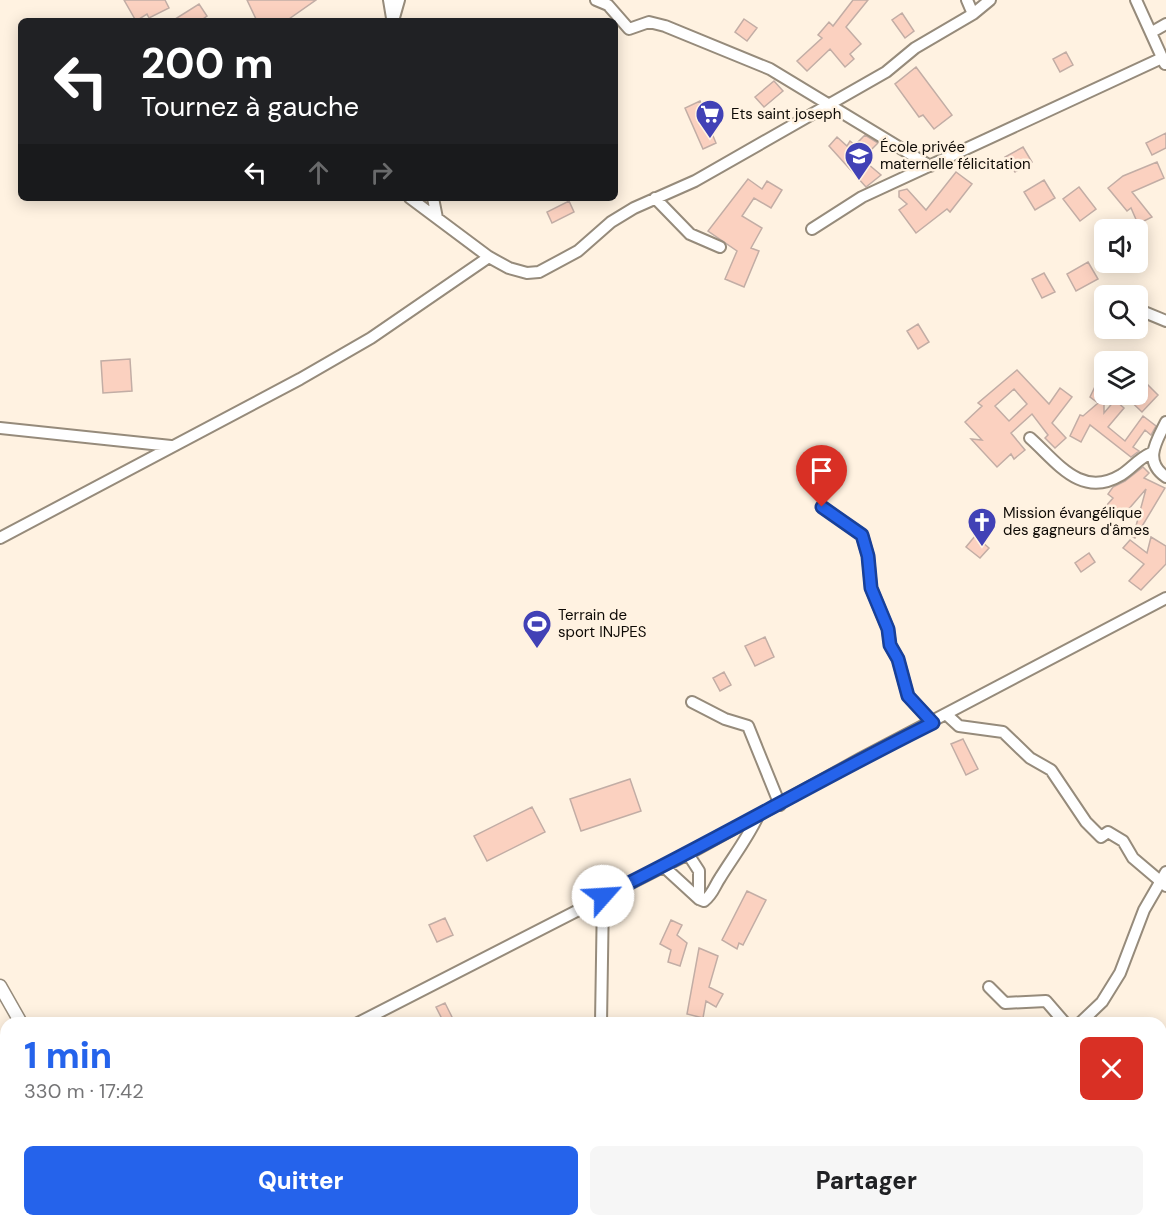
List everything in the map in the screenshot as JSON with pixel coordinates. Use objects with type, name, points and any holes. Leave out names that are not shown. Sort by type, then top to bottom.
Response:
[{"type":"street","points":[[388,0],[392,18]]},
{"type":"street","points":[[394,18],[399,0]]},
{"type":"street","points":[[596,0],[608,5],[629,29],[649,22],[665,26],[770,69],[930,166]]},
{"type":"street","points":[[967,0],[973,14]]},
{"type":"street","points":[[414,201],[489,257],[509,268],[527,273],[538,272],[578,251],[610,222],[655,198],[695,181],[885,72],[915,48],[973,14],[990,0]]},
{"type":"street","points":[[812,229],[862,197],[1164,62],[1136,0]]},
{"type":"street","points":[[1152,32],[1166,24]]},
{"type":"street","points":[[655,198],[690,234],[720,247]]},
{"type":"street","points":[[434,201],[437,218]]},
{"type":"street","points":[[0,538],[300,379],[371,338],[489,257]]},
{"type":"street","points":[[1148,314],[1166,321]]},
{"type":"street","points":[[1030,438],[1080,481],[1096,486],[1121,475],[1136,460],[1151,453],[1166,422]]},
{"type":"street","points":[[0,428],[171,446]]},
{"type":"street","points":[[1151,453],[1154,465],[1166,477]]},
{"type":"street","points":[[822,507],[862,535],[869,564],[871,588],[888,629],[890,645],[898,659],[908,696],[933,723]]},
{"type":"street","points":[[370,1017],[688,854],[860,759],[933,723],[1166,598]]},
{"type":"street","points":[[692,702],[725,719],[748,726],[780,805]]},
{"type":"street","points":[[947,715],[959,726],[1003,732],[1030,758],[1051,770],[1086,822],[1101,837],[1108,832],[1123,841],[1133,858],[1164,880],[1131,939],[1120,973],[1102,1002],[1086,1017]]},
{"type":"street","points":[[663,866],[704,901],[714,892],[717,881],[748,837],[758,816]]},
{"type":"street","points":[[688,854],[699,871],[699,899]]},
{"type":"street","points":[[601,1017],[603,896]]},
{"type":"street","points":[[0,986],[18,1017]]},
{"type":"street","points":[[989,987],[1005,1003],[1046,1002],[1060,1017]]},
{"type":"building","points":[[124,0],[165,0],[169,8],[149,18],[147,14],[141,18],[134,18]]},
{"type":"building","points":[[247,0],[316,0],[290,18],[256,18]]},
{"type":"building","points":[[853,0],[868,0],[846,27],[861,44],[850,54],[854,59],[845,67],[830,49],[807,71],[797,61],[822,38],[818,35],[829,22],[833,26]]},
{"type":"building","points":[[199,4],[207,16],[204,18],[177,18]]},
{"type":"building","points":[[902,13],[914,31],[905,38],[892,20]]},
{"type":"building","points":[[744,19],[757,28],[747,41],[735,32]]},
{"type":"building","points":[[1066,52],[1073,65],[1060,72],[1053,59]]},
{"type":"building","points":[[916,67],[952,115],[934,129],[923,115],[919,117],[895,84]]},
{"type":"building","points":[[774,81],[783,91],[764,107],[755,97]]},
{"type":"building","points":[[700,101],[714,130],[711,131],[716,143],[703,149],[685,108]]},
{"type":"building","points":[[1166,133],[1166,148],[1152,155],[1146,143]]},
{"type":"building","points":[[865,135],[878,143],[862,159],[881,175],[866,187],[829,146],[837,137],[847,146],[850,141],[855,145]]},
{"type":"building","points":[[1023,147],[1032,162],[1015,172],[1005,157]]},
{"type":"building","points":[[1157,162],[1164,178],[1132,192],[1152,217],[1136,219],[1131,208],[1127,211],[1108,188],[1123,176]]},
{"type":"building","points":[[956,172],[972,184],[950,212],[947,209],[916,233],[899,210],[907,204],[899,197],[899,191],[907,189],[926,210]]},
{"type":"building","points":[[748,179],[762,189],[767,181],[782,190],[771,208],[754,198],[742,216],[762,228],[751,248],[759,251],[744,287],[725,279],[737,251],[708,231]]},
{"type":"building","points":[[1044,180],[1055,198],[1035,210],[1024,192]]},
{"type":"building","points":[[1079,187],[1096,209],[1080,221],[1063,199]]},
{"type":"building","points":[[569,201],[574,212],[552,223],[547,212]]},
{"type":"building","points":[[1088,262],[1098,279],[1076,291],[1067,274]]},
{"type":"building","points":[[1044,273],[1055,292],[1042,298],[1032,279]]},
{"type":"building","points":[[918,324],[929,342],[918,349],[907,331]]},
{"type":"building","points":[[130,359],[132,391],[103,393],[101,361]]},
{"type":"building","points":[[1017,370],[1049,404],[1060,388],[1072,397],[1052,423],[1066,438],[1055,448],[1045,438],[1048,435],[1032,414],[1011,433],[1025,450],[1014,459],[1011,454],[997,467],[971,439],[982,440],[965,422],[982,406],[978,403]],"holes":[[[1014,389],[1027,404],[1009,421],[995,406]]]},
{"type":"building","points":[[1148,385],[1158,395],[1142,412],[1135,405],[1148,405]]},
{"type":"building","points":[[1094,389],[1094,400],[1090,397]]},
{"type":"building","points":[[1096,405],[1104,405],[1104,413],[1111,405],[1121,405],[1124,408],[1108,427],[1125,441],[1143,416],[1156,426],[1151,435],[1145,430],[1133,447],[1139,451],[1131,457],[1090,425],[1081,442],[1070,436],[1080,415],[1083,416]]},
{"type":"building","points":[[1143,467],[1149,473],[1144,478],[1165,488],[1135,538],[1133,537],[1146,489],[1121,518],[1100,513],[1113,498],[1108,494],[1113,487]]},
{"type":"building","points":[[975,536],[989,548],[980,558],[966,547]]},
{"type":"building","points":[[1151,537],[1166,546],[1166,564],[1141,590],[1129,581],[1144,564],[1123,548],[1130,540],[1147,553]]},
{"type":"building","points":[[1089,553],[1095,562],[1081,572],[1075,563]]},
{"type":"building","points":[[765,637],[774,657],[755,666],[745,646]]},
{"type":"building","points":[[724,672],[731,685],[720,691],[713,678]]},
{"type":"building","points":[[963,739],[978,769],[966,775],[951,744]]},
{"type":"building","points":[[630,779],[641,811],[581,831],[570,799]]},
{"type":"building","points":[[532,807],[545,832],[487,861],[474,836]]},
{"type":"building","points":[[747,891],[766,900],[743,945],[739,943],[737,949],[722,940]]},
{"type":"building","points":[[445,918],[453,935],[437,942],[429,925]]},
{"type":"building","points":[[671,920],[682,925],[677,935],[687,943],[680,966],[668,962],[671,950],[660,944]]},
{"type":"building","points":[[699,948],[718,956],[709,987],[723,994],[716,1007],[706,1001],[703,1017],[687,1014]]},
{"type":"building","points":[[445,1003],[452,1017],[441,1017],[436,1007]]},
{"type":"place","name":"Ets saint joseph","points":[[710,140]]},
{"type":"place","name":"École privée maternelle félicitation","points":[[859,182]]},
{"type":"place","name":"Mission évangélique des gagneurs d'âmes","points":[[982,548]]},
{"type":"place","name":"Terrain de sport INJPES","points":[[537,650]]},
{"type":"route","points":[[603,896],[688,854],[860,759],[933,723],[908,696],[898,659],[890,645],[888,629],[871,588],[871,573],[862,535],[822,507]]}]
